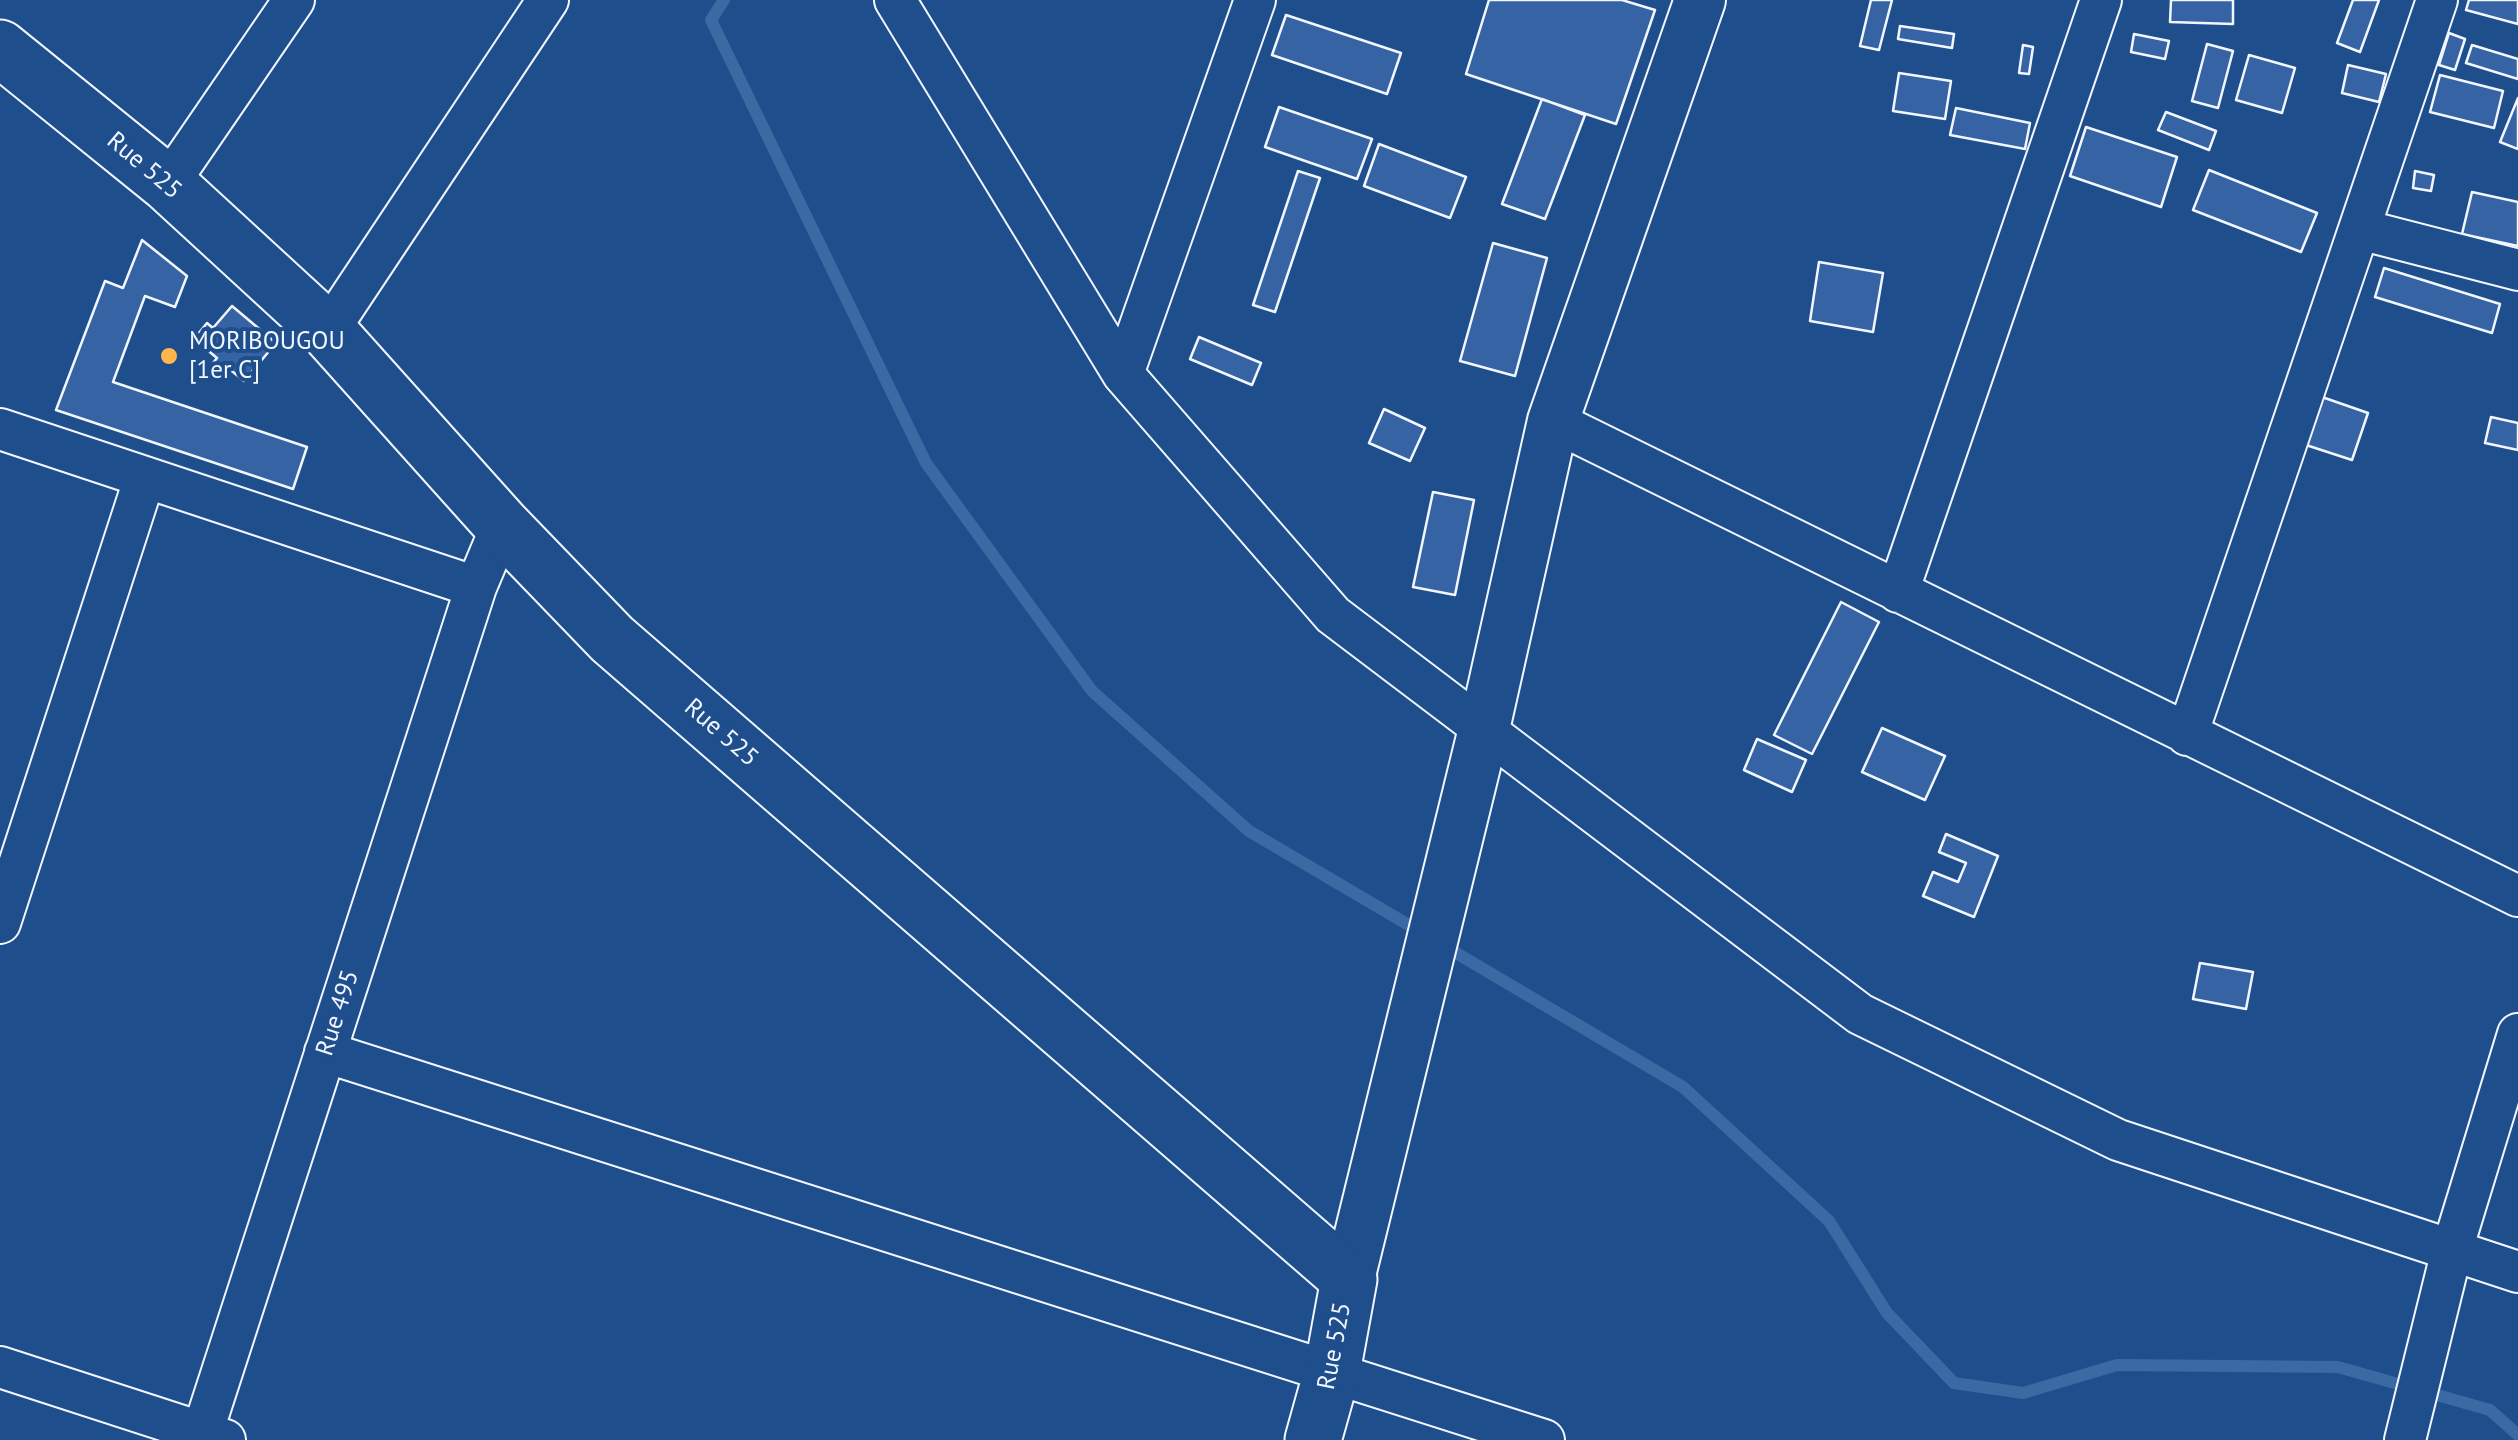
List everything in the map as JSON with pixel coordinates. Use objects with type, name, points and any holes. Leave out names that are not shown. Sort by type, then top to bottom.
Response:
[{"type":"main road","name":"Rue 525","points":[[0,48],[168,184],[328,332],[502,525],[612,639],[1348,1279],[1332,1372],[1314,1440]]},
{"type":"street","points":[[168,184],[294,0]]},
{"type":"street","points":[[328,332],[548,0]]},
{"type":"street","points":[[895,0],[1123,374],[1334,615],[1860,1014],[2118,1140],[2518,1272]]},
{"type":"street","points":[[1123,374],[1255,0]]},
{"type":"street","points":[[1348,1279],[1484,729],[1553,421],[1700,0]]},
{"type":"street","points":[[1898,592],[2101,0]]},
{"type":"street","points":[[2186,735],[2437,0]]},
{"type":"street","points":[[2359,229],[2518,270]]},
{"type":"street","points":[[1553,421],[2518,896]]},
{"type":"street","points":[[0,429],[476,587]]},
{"type":"street","points":[[0,923],[145,477]]},
{"type":"street","name":"Rue 495","points":[[209,1438],[325,1052],[476,587],[502,525]]},
{"type":"street","points":[[2408,1430],[2452,1250],[2518,1034]]},
{"type":"street","points":[[325,1052],[1544,1440]]},
{"type":"street","points":[[0,1367],[209,1438]]},
{"type":"building","points":[[1489,0],[1622,0],[1655,10],[1616,124],[1466,74]]},
{"type":"building","points":[[1871,0],[1892,0],[1879,50],[1860,46]]},
{"type":"building","points":[[2171,0],[2233,0],[2233,24],[2170,22]]},
{"type":"building","points":[[2353,0],[2379,0],[2360,52],[2337,43]]},
{"type":"building","points":[[2469,0],[2518,0],[2518,24],[2466,10]]},
{"type":"building","points":[[1286,15],[1401,53],[1387,94],[1272,55]]},
{"type":"building","points":[[1900,26],[1954,34],[1952,48],[1898,39]]},
{"type":"building","points":[[2449,33],[2465,39],[2455,70],[2439,65]]},
{"type":"building","points":[[2134,34],[2169,41],[2165,59],[2131,52]]},
{"type":"building","points":[[2207,44],[2233,51],[2218,108],[2192,101]]},
{"type":"building","points":[[2023,45],[2033,47],[2029,74],[2019,73]]},
{"type":"building","points":[[2472,45],[2518,59],[2518,79],[2466,63]]},
{"type":"building","points":[[2249,55],[2295,68],[2282,113],[2236,100]]},
{"type":"building","points":[[2348,65],[2386,74],[2379,102],[2342,93]]},
{"type":"building","points":[[1899,73],[1951,81],[1945,119],[1893,111]]},
{"type":"building","points":[[2440,75],[2503,91],[2494,128],[2430,112]]},
{"type":"building","points":[[2518,98],[2518,149],[2500,142]]},
{"type":"building","points":[[1542,99],[1585,115],[1545,219],[1502,204]]},
{"type":"building","points":[[1279,107],[1372,139],[1357,179],[1265,147]]},
{"type":"building","points":[[1956,108],[2030,123],[2025,149],[1950,135]]},
{"type":"building","points":[[2166,112],[2216,131],[2209,150],[2158,130]]},
{"type":"building","points":[[2086,127],[2177,157],[2161,207],[2070,176]]},
{"type":"building","points":[[1379,144],[1466,177],[1450,218],[1364,186]]},
{"type":"building","points":[[2209,170],[2317,213],[2301,252],[2193,210]]},
{"type":"building","points":[[1298,171],[1320,178],[1275,312],[1253,305]]},
{"type":"building","points":[[2415,171],[2434,175],[2431,191],[2413,188]]},
{"type":"building","points":[[2472,192],[2518,202],[2518,246],[2462,234]]},
{"type":"building","points":[[142,240],[187,276],[175,307],[145,296],[113,382],[307,447],[293,489],[56,410],[105,281],[123,288]]},
{"type":"building","points":[[1493,243],[1547,258],[1515,376],[1460,361]]},
{"type":"building","points":[[1819,262],[1883,273],[1873,332],[1810,321]]},
{"type":"building","points":[[2384,268],[2500,304],[2492,333],[2375,297]]},
{"type":"building","points":[[232,306],[276,343],[244,381],[227,367],[223,372],[213,363],[217,358],[194,339],[207,323],[213,328]]},
{"type":"building","points":[[1199,337],[1261,363],[1252,385],[1190,359]]},
{"type":"building","points":[[2322,397],[2368,413],[2352,460],[2306,445]]},
{"type":"building","points":[[1384,409],[1425,428],[1410,461],[1369,443]]},
{"type":"building","points":[[2491,417],[2518,423],[2518,450],[2485,443]]},
{"type":"building","points":[[1433,492],[1474,500],[1455,595],[1413,587]]},
{"type":"building","points":[[1841,602],[1879,622],[1812,754],[1774,735]]},
{"type":"building","points":[[1882,728],[1945,756],[1925,800],[1862,772]]},
{"type":"building","points":[[1757,739],[1806,760],[1792,792],[1744,770]]},
{"type":"building","points":[[1946,834],[1998,856],[1974,917],[1923,896],[1933,872],[1958,882],[1966,863],[1939,852]]},
{"type":"building","points":[[2200,963],[2253,972],[2246,1009],[2193,999]]},
{"type":"waterway","points":[[724,0],[711,20],[926,463],[1092,691],[1249,831],[1424,934]]},
{"type":"waterway","points":[[1441,944],[1683,1087],[1829,1221],[1887,1313],[1954,1383],[2023,1393],[2117,1365],[2338,1367],[2490,1410],[2518,1435]]},
{"type":"place","name":"MORIBOUGOU [1er C]","points":[[169,356]]}]
